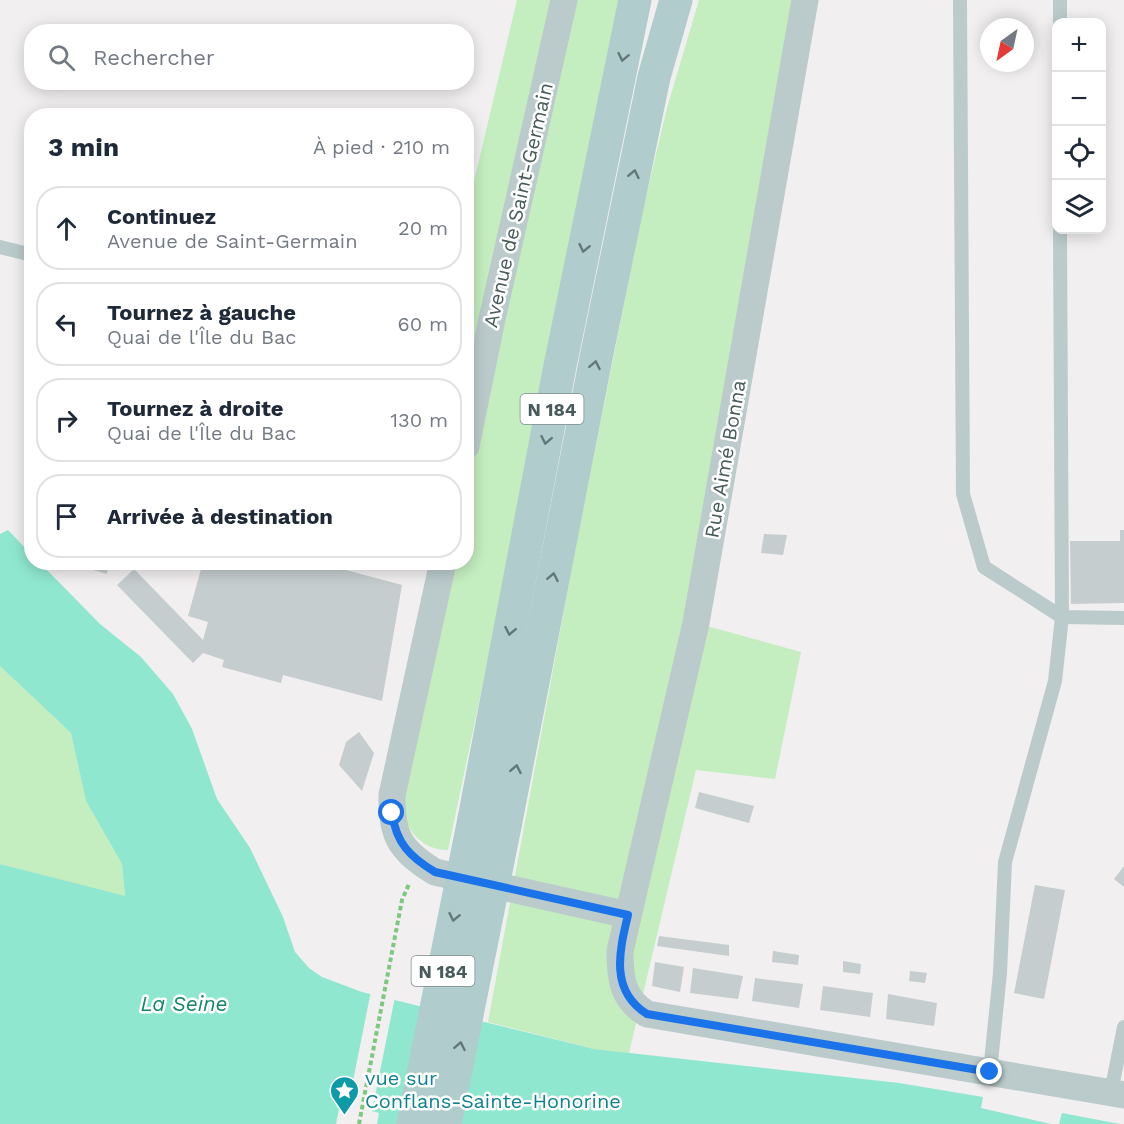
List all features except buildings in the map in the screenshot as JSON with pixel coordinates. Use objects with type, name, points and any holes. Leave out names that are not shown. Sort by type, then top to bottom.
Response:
[{"type":"main road","name":"N 184","points":[[445,1124],[560,366],[635,0]]},
{"type":"main road","name":"N 184","points":[[413,1124],[489,823],[618,249],[654,77],[676,0]]},
{"type":"street","name":"Avenue de Saint-Germain","points":[[474,371],[564,0]]},
{"type":"street","name":"Rue Aimé Bonna","points":[[805,0],[696,623],[620,951],[620,976],[625,993],[638,1008],[647,1014],[1117,1094]]},
{"type":"street","points":[[441,570],[392,795],[392,813],[397,835],[409,854],[435,872],[628,915]]},
{"type":"lane","points":[[960,0],[963,494],[984,567],[1062,617],[1124,618]]},
{"type":"lane","points":[[1060,0],[1060,18]]},
{"type":"lane","points":[[990,1072],[1000,973],[1005,862],[1055,681],[1062,617],[1060,234]]},
{"type":"lane","points":[[0,247],[24,253]]},
{"type":"lane","points":[[1117,1094],[1124,1027]]},
{"type":"path","points":[[359,1124],[393,957],[402,900],[421,864]]},
{"type":"shaded area","points":[[517,0],[619,0],[532,450],[448,850],[431,847],[417,838],[402,808],[444,570],[474,570],[474,431],[484,388],[474,372],[474,181]]},
{"type":"shaded area","points":[[699,0],[805,0],[696,623],[801,652],[775,779],[696,770],[629,1053],[594,1049],[488,1022],[574,556],[643,209],[667,108]]},
{"type":"shaded area","points":[[0,666],[71,733],[86,801],[122,864],[125,897],[0,864]]},
{"type":"water","name":"La Seine","points":[[8,530],[24,547],[24,570],[47,570],[100,624],[141,657],[173,694],[192,729],[217,799],[250,848],[283,917],[295,952],[309,968],[322,977],[362,992],[594,1049],[899,1083],[983,1097],[981,1108],[1051,1124],[0,1124],[0,864],[125,896],[122,864],[86,801],[71,733],[0,666],[0,534]]},
{"type":"water","points":[[1062,1113],[1120,1124],[1059,1124]]},
{"type":"pier","points":[[371,991],[395,997],[372,1111],[379,1113],[377,1124],[336,1124],[340,1104],[348,1106]]},
{"type":"place","name":"vue sur Conflans-Sainte-Honorine","points":[[344,1116]]},
{"type":"route","points":[[392,813],[393,824],[401,845],[421,864],[435,872],[628,915],[620,951],[620,976],[625,993],[638,1008],[647,1014],[990,1072]]}]
